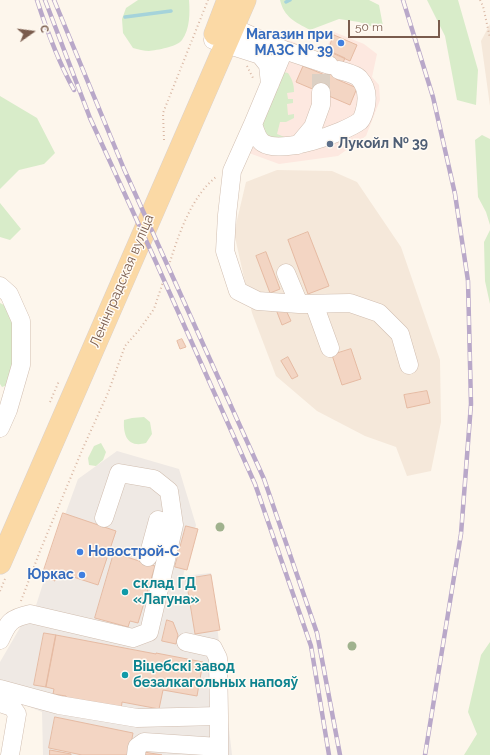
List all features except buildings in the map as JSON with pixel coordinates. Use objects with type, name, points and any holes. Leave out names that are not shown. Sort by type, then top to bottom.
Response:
[{"type":"main road","name":"Ленінградская вуліца","points":[[0,563],[151,215],[223,34],[228,0]]},
{"type":"main road","name":"Ленінградская вуліца","points":[[0,532],[133,226],[223,34],[245,0]]},
{"type":"lane","points":[[223,34],[284,50],[327,68],[358,77],[366,89],[367,104],[361,120],[342,131],[298,145],[282,147],[264,143],[257,135],[254,124]]},
{"type":"lane","points":[[223,34],[260,55],[268,65],[270,84]]},
{"type":"lane","points":[[284,50],[254,124],[232,171],[225,251],[238,291],[258,301],[306,304],[350,303],[379,313],[400,334],[409,365]]},
{"type":"lane","points":[[298,145],[313,127],[321,105],[321,92]]},
{"type":"lane","points":[[286,272],[306,304],[330,348]]},
{"type":"lane","points":[[0,286],[9,294],[21,321],[21,365],[8,410],[0,428]]},
{"type":"lane","points":[[0,640],[5,628],[15,617],[30,614],[133,638],[149,632],[174,525],[169,491],[154,479],[119,473],[104,518]]},
{"type":"lane","points":[[148,557],[158,520],[174,525]]},
{"type":"lane","points":[[136,755],[137,747],[144,742],[219,751],[218,658],[213,648],[186,642]]},
{"type":"lane","points":[[0,689],[59,705],[136,718],[219,716]]},
{"type":"lane","points":[[0,703],[12,707],[17,714],[10,755]]},
{"type":"path","points":[[163,146],[165,139],[163,113],[208,0]]},
{"type":"path","points":[[480,0],[483,6],[490,38]]},
{"type":"path","points":[[170,262],[188,214],[208,183],[237,160]]},
{"type":"path","points":[[15,617],[40,551],[108,393],[125,346],[154,309],[163,282]]},
{"type":"shaded area","points":[[490,24],[490,106],[481,41]]},
{"type":"shaded area","points":[[334,32],[364,44],[377,54],[372,77],[379,85],[380,100],[366,136],[338,156],[279,164],[238,149],[284,38],[323,55]]},
{"type":"shaded area","points":[[277,170],[332,171],[357,182],[401,247],[440,360],[441,422],[431,471],[407,476],[396,447],[365,436],[317,411],[276,376],[252,313],[234,233],[246,182]]},
{"type":"shaded area","points":[[117,451],[179,469],[196,525],[183,576],[211,573],[232,755],[43,755],[42,712],[0,695],[0,662],[21,626],[31,621],[78,479]]},
{"type":"green space","points":[[138,0],[189,0],[188,26],[182,40],[176,45],[157,50],[147,51],[133,48],[123,33],[122,19],[126,8]]},
{"type":"green space","points":[[280,0],[369,0],[379,5],[383,26],[373,27],[359,22],[339,19],[310,30],[287,15]]},
{"type":"green space","points":[[427,0],[458,0],[478,70],[476,105],[457,100],[445,36]]},
{"type":"green space","points":[[283,72],[288,73],[293,84],[294,92],[287,93],[288,99],[293,99],[293,103],[287,104],[288,115],[294,114],[294,118],[286,122],[280,122],[277,134],[287,138],[279,142],[263,135],[260,119]]},
{"type":"green space","points":[[0,96],[37,118],[55,153],[44,164],[19,170],[0,189]]},
{"type":"green space","points":[[482,135],[490,139],[490,225],[486,212],[478,197],[475,140]]},
{"type":"green space","points":[[0,203],[21,229],[10,240],[0,237]]},
{"type":"green space","points":[[490,230],[490,304],[485,281],[484,242]]},
{"type":"green space","points":[[0,303],[4,305],[12,319],[12,374],[8,385],[2,387],[0,384]]},
{"type":"green space","points":[[144,417],[150,422],[152,434],[146,443],[135,444],[126,436],[124,431],[124,420]]},
{"type":"green space","points":[[101,443],[106,452],[103,460],[96,466],[89,465],[88,458],[94,446]]},
{"type":"green space","points":[[490,642],[490,755],[464,755],[477,734],[468,712],[481,655]]},
{"type":"waterway","points":[[286,2],[290,0]]},
{"type":"waterway","points":[[125,17],[171,11]]},
{"type":"tunnel","points":[[321,74],[321,92]]},
{"type":"railway","points":[[37,0],[53,46],[74,90]]},
{"type":"railway","points":[[45,0],[90,118],[255,484],[311,646],[329,755]]},
{"type":"railway","points":[[54,0],[124,169],[264,479],[317,633],[340,755]]},
{"type":"railway","points":[[403,0],[433,97],[455,194],[468,281],[471,404],[461,534],[425,755]]},
{"type":"place","name":"Магазин при МАЗС № 39","points":[[341,43]]},
{"type":"place","name":"Лукойл № 39","points":[[330,144]]},
{"type":"place","name":"Новострой-С","points":[[80,552]]},
{"type":"place","name":"Юркас","points":[[82,575]]},
{"type":"place","name":"склад ГД «Лагуна»","points":[[125,592]]},
{"type":"place","name":"Віцебскі завод безалкагольных напояў","points":[[125,675]]}]
